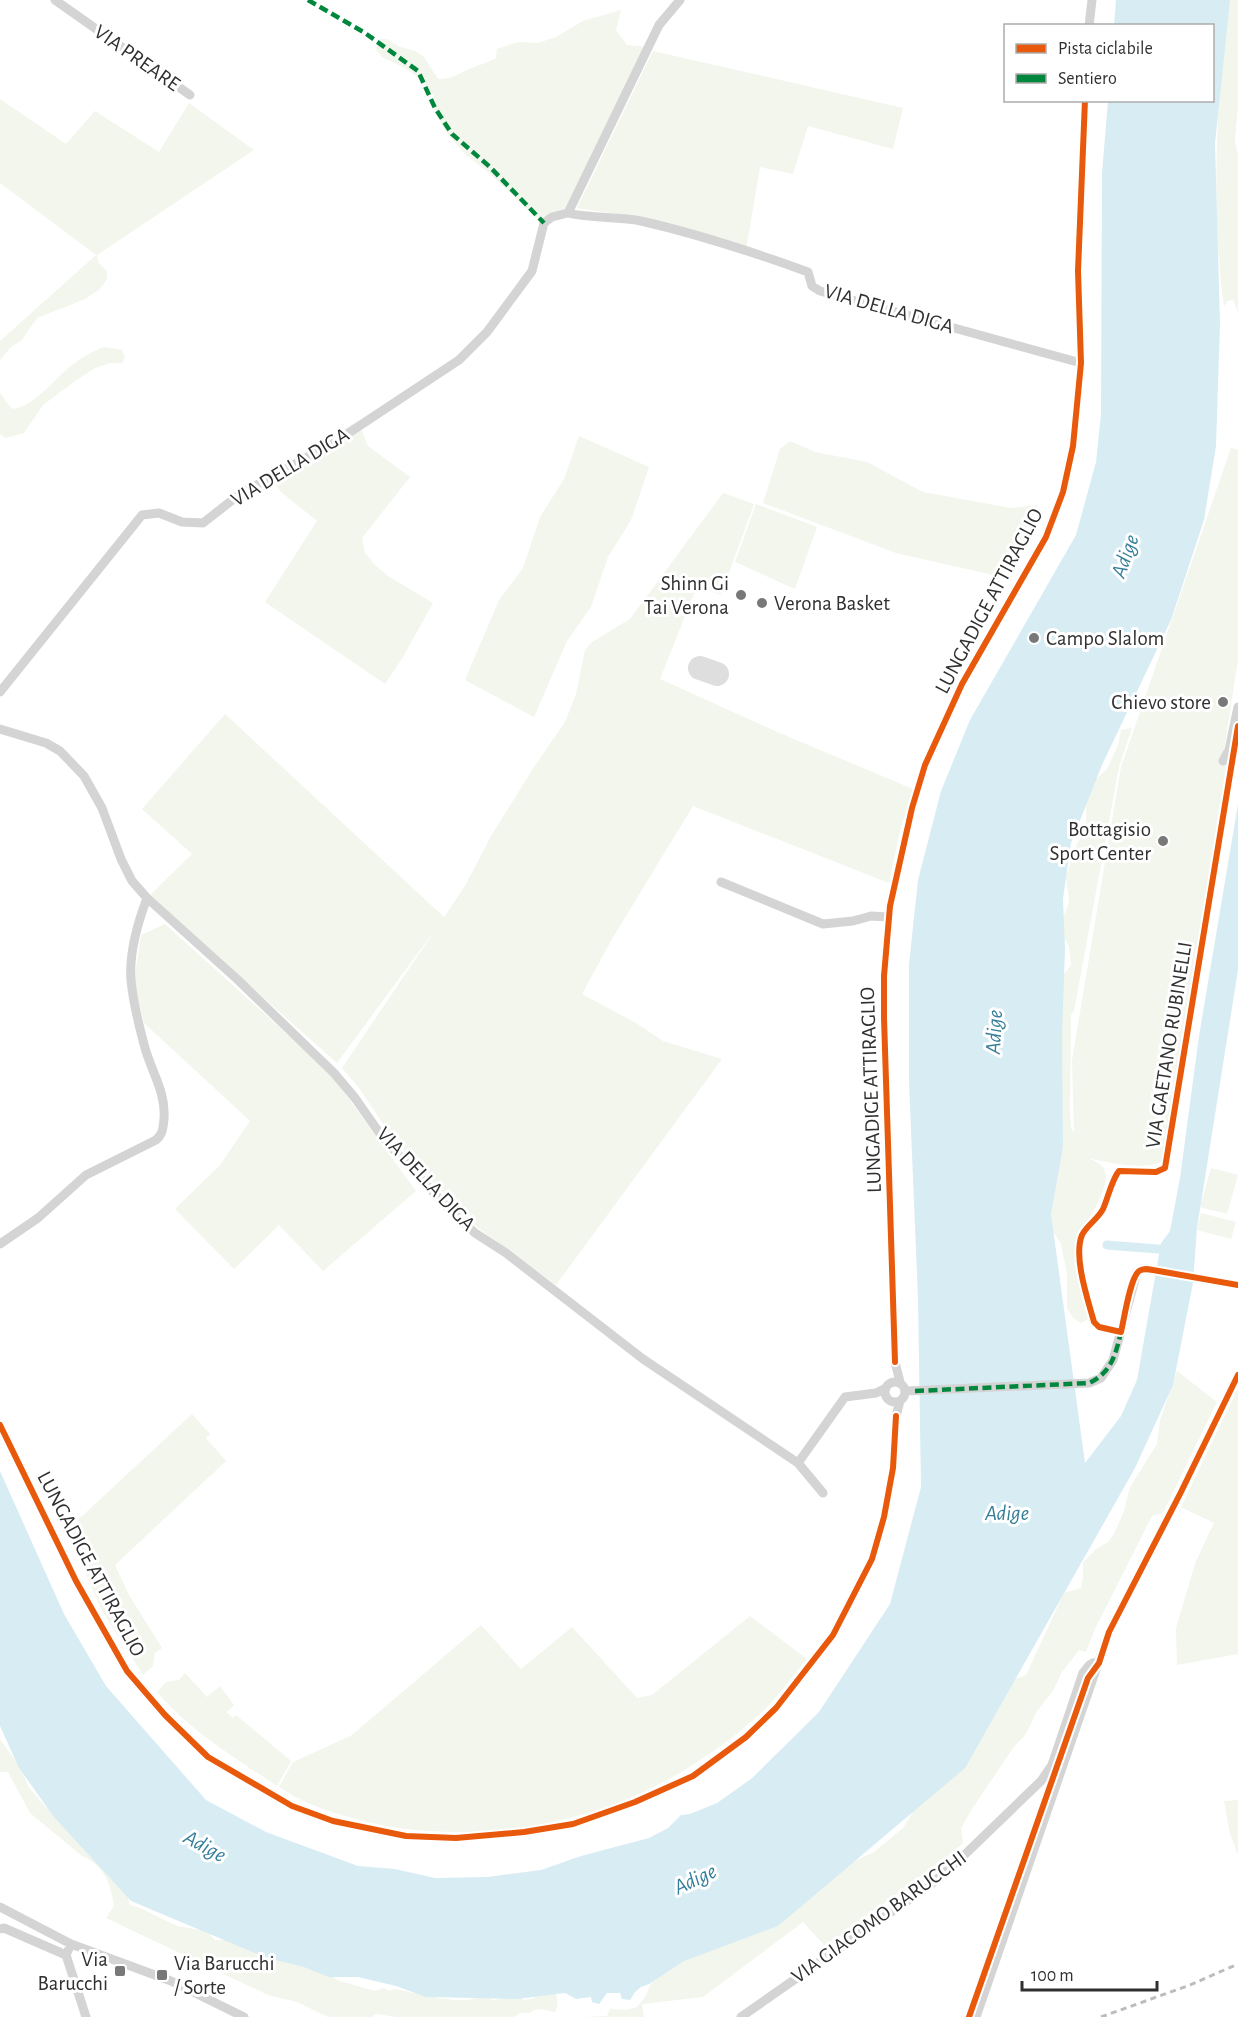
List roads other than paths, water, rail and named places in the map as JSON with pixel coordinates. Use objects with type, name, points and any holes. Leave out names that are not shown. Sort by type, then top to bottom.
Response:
[{"type":"street","name":"VIA PREARE","points":[[55,0],[190,95]]},
{"type":"street","points":[[568,213],[659,25],[680,0]]},
{"type":"street","points":[[1089,24],[1092,0]]},
{"type":"street","name":"LUNGADIGE ATTIRAGLIO","points":[[910,1391],[900,1382],[895,1362],[884,1018],[884,976],[889,917],[900,856],[925,765],[975,660],[1046,537],[1063,492],[1073,446],[1081,363],[1078,272],[1085,102]]},
{"type":"street","name":"VIA DELLA DIGA","points":[[0,692],[142,516],[159,513],[182,522],[203,523],[240,494],[333,444],[459,360],[487,332],[532,271],[543,223],[552,217],[568,213],[582,217],[637,220],[724,242],[808,272],[812,286],[819,291],[1081,363]]},
{"type":"street","points":[[1223,761],[1229,750],[1238,707]]},
{"type":"street","name":"VIA DELLA DIGA","points":[[0,729],[46,743],[60,751],[84,776],[102,808],[128,873],[147,898],[309,1048],[355,1098],[414,1174],[475,1233],[506,1253],[643,1359],[798,1463],[824,1492]]},
{"type":"street","points":[[721,882],[823,924],[853,921],[871,916],[889,917]]},
{"type":"street","points":[[0,1244],[38,1218],[86,1175],[156,1140],[163,1132],[165,1107],[146,1051],[131,983],[130,968],[141,913],[147,898]]},
{"type":"street","points":[[876,1393],[893,1400],[904,1397],[910,1391],[1089,1383],[1101,1378],[1113,1360],[1137,1272],[1145,1269],[1153,1270],[1238,1285]]},
{"type":"street","name":"LUNGADIGE ATTIRAGLIO","points":[[0,1425],[76,1581],[127,1671],[165,1715],[208,1756],[292,1806],[333,1821],[406,1836],[456,1838],[524,1832],[573,1824],[635,1802],[693,1776],[746,1737],[776,1708],[833,1635],[872,1559],[884,1518],[893,1468],[896,1416],[887,1386],[895,1362]]},
{"type":"street","points":[[976,2017],[1109,1632],[1238,1375]]},
{"type":"street","points":[[798,1463],[845,1397],[876,1393],[895,1381],[900,1382]]},
{"type":"street","name":"VIA GIACOMO BARUCCHI","points":[[741,2017],[930,1885],[1033,1789],[1049,1773],[1083,1673],[1090,1664],[1099,1663]]},
{"type":"street","points":[[0,1907],[71,1944],[171,1981],[244,2017]]},
{"type":"street","points":[[0,1929],[4,1928],[66,1955]]},
{"type":"street","points":[[71,1944],[66,1955],[87,2017]]},
{"type":"water","name":"Adige","points":[[1116,0],[1230,0],[1215,143],[1220,323],[1216,446],[1204,520],[1171,620],[1102,765],[1071,843],[1063,899],[1065,949],[1062,1036],[1063,1147],[1051,1214],[1085,1463],[1121,1416],[1137,1380],[1161,1243],[1170,1231],[1180,1178],[1199,1036],[1238,804],[1238,970],[1197,1228],[1193,1283],[1173,1385],[1135,1468],[965,1768],[778,1926],[684,1961],[641,1987],[630,2000],[622,1999],[620,1993],[607,1993],[599,2004],[592,2002],[591,1997],[576,1999],[565,1993],[517,1999],[426,1997],[396,1986],[358,1977],[329,1977],[304,1967],[267,1958],[131,1901],[54,1817],[19,1768],[0,1726],[0,1471],[64,1614],[106,1686],[206,1800],[266,1832],[358,1866],[395,1869],[435,1878],[487,1877],[541,1870],[581,1856],[649,1838],[668,1828],[681,1815],[690,1814],[717,1803],[751,1779],[819,1712],[890,1604],[921,1487],[918,1298],[909,1082],[909,964],[918,880],[941,791],[970,720],[1076,535],[1096,462],[1101,414],[1102,173],[1108,102],[1214,102],[1214,24],[1114,24]]},
{"type":"waterway","points":[[1107,1245],[1170,1250]]},
{"type":"railway","points":[[1101,2017],[1190,1985],[1238,1964]]},
{"type":"place","name":"Shinn Gi Tai Verona","points":[[741,595]]},
{"type":"place","name":"Verona Basket","points":[[762,603]]},
{"type":"place","name":"Campo Slalom","points":[[1034,638]]},
{"type":"place","name":"Chievo store","points":[[1223,702]]},
{"type":"place","name":"Bottagisio Sport Center","points":[[1163,841]]},
{"type":"place","name":"Via Barucchi","points":[[120,1971]]},
{"type":"place","name":"Via Barucchi / Sorte","points":[[162,1975]]}]
